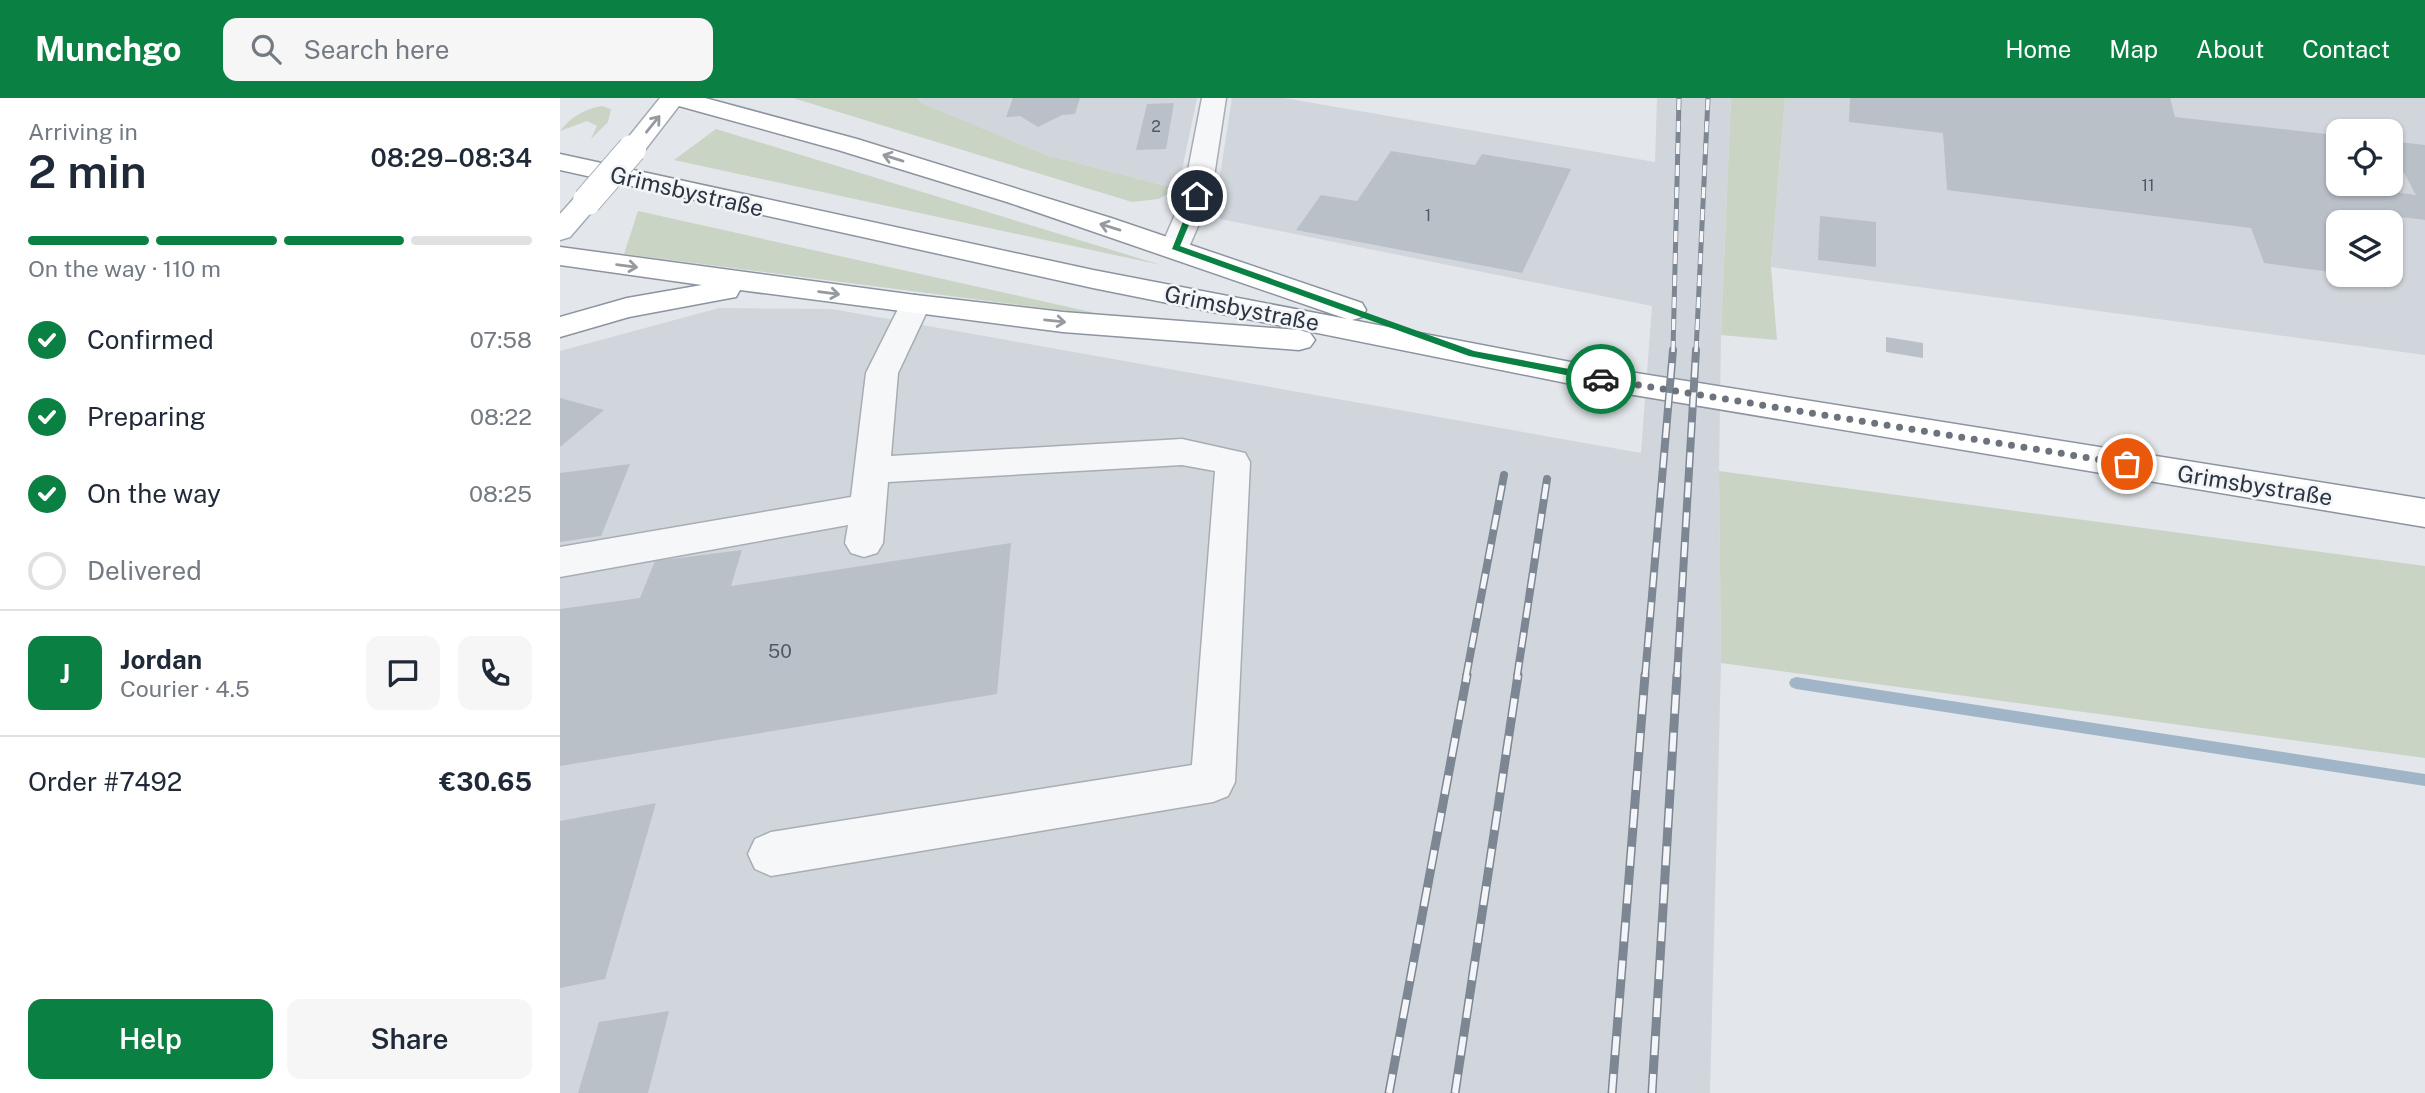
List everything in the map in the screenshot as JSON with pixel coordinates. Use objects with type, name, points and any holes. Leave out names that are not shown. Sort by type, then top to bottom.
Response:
[{"type":"main road","points":[[560,231],[675,98],[799,129],[1175,247],[1472,354]]},
{"type":"main road","points":[[753,98],[799,129]]},
{"type":"main road","name":"Grimsbystraße","points":[[560,162],[1093,279],[1586,376],[2425,513]]},
{"type":"main road","points":[[560,256],[915,305],[1063,322],[1472,354]]},
{"type":"main road","points":[[560,327],[627,308],[762,284]]},
{"type":"street","points":[[1175,247],[1197,196],[1214,98]]},
{"type":"street","points":[[867,507],[883,373],[915,305]]},
{"type":"street","points":[[560,562],[1182,452],[1233,462],[1213,782],[771,854]]},
{"type":"shaded area","points":[[917,98],[1197,98],[1178,189],[1046,155],[922,103]]},
{"type":"shaded area","points":[[1232,98],[1284,98],[1655,162],[1657,98],[1731,98],[1721,335],[1721,663],[1710,1093],[560,1093],[560,351],[719,308],[832,309],[1641,453],[1652,306],[1220,219],[1219,182]]},
{"type":"shaded area","points":[[1785,98],[2425,98],[2425,355],[1771,267]]},
{"type":"green space","points":[[793,98],[917,98],[922,103],[1046,155],[1178,189],[1158,199],[1132,202]]},
{"type":"green space","points":[[1731,98],[1785,98],[1771,267],[1777,340],[1721,335]]},
{"type":"green space","points":[[602,106],[611,109],[608,122],[591,139],[597,126],[587,121],[560,131],[578,114]]},
{"type":"green space","points":[[716,129],[1161,265],[674,160]]},
{"type":"green space","points":[[638,211],[1113,317],[624,254]]},
{"type":"green space","points":[[1719,471],[2425,566],[2425,758],[1721,663]]},
{"type":"building","points":[[1013,98],[1080,98],[1075,114],[1062,115],[1038,127],[1020,116],[1006,117]]},
{"type":"building","points":[[1850,98],[2170,98],[2175,117],[2326,134],[2326,196],[2416,195],[2403,171],[2403,142],[2425,145],[2425,220],[2403,217],[2403,210],[2326,210],[2326,271],[2264,263],[2251,228],[1947,190],[1943,133],[1849,122]]},
{"type":"building","points":[[1174,103],[1166,149],[1136,150],[1147,104]]},
{"type":"building","points":[[1391,151],[1475,165],[1482,154],[1571,169],[1522,273],[1296,230],[1321,195],[1357,201]]},
{"type":"building","points":[[1820,216],[1876,222],[1876,267],[1818,260]]},
{"type":"building","points":[[1886,337],[1923,343],[1923,358],[1886,352]]},
{"type":"building","points":[[560,398],[604,410],[560,447]]},
{"type":"building","points":[[630,464],[601,536],[560,542],[560,473]]},
{"type":"building","points":[[1011,543],[997,694],[560,766],[560,609],[640,598],[655,561],[742,550],[731,586]]},
{"type":"building","points":[[656,803],[605,979],[560,988],[560,821]]},
{"type":"building","points":[[669,1011],[648,1093],[578,1093],[599,1022]]},
{"type":"waterway","points":[[1796,683],[2425,780]]},
{"type":"railway","points":[[1673,352],[1679,98]]},
{"type":"railway","points":[[1696,352],[1708,98]]},
{"type":"railway","points":[[1645,677],[1673,350]]},
{"type":"railway","points":[[1677,677],[1696,350]]},
{"type":"railway","points":[[1466,677],[1504,475]]},
{"type":"railway","points":[[1517,677],[1547,479]]},
{"type":"railway","points":[[1389,1093],[1467,675]]},
{"type":"railway","points":[[1455,1093],[1518,675]]},
{"type":"railway","points":[[1612,1093],[1645,675]]},
{"type":"railway","points":[[1652,1093],[1677,675]]},
{"type":"way so far","points":[[1601,379],[2127,464]]},
{"type":"route","points":[[1197,196],[1175,247],[1472,354],[1601,379]]}]
